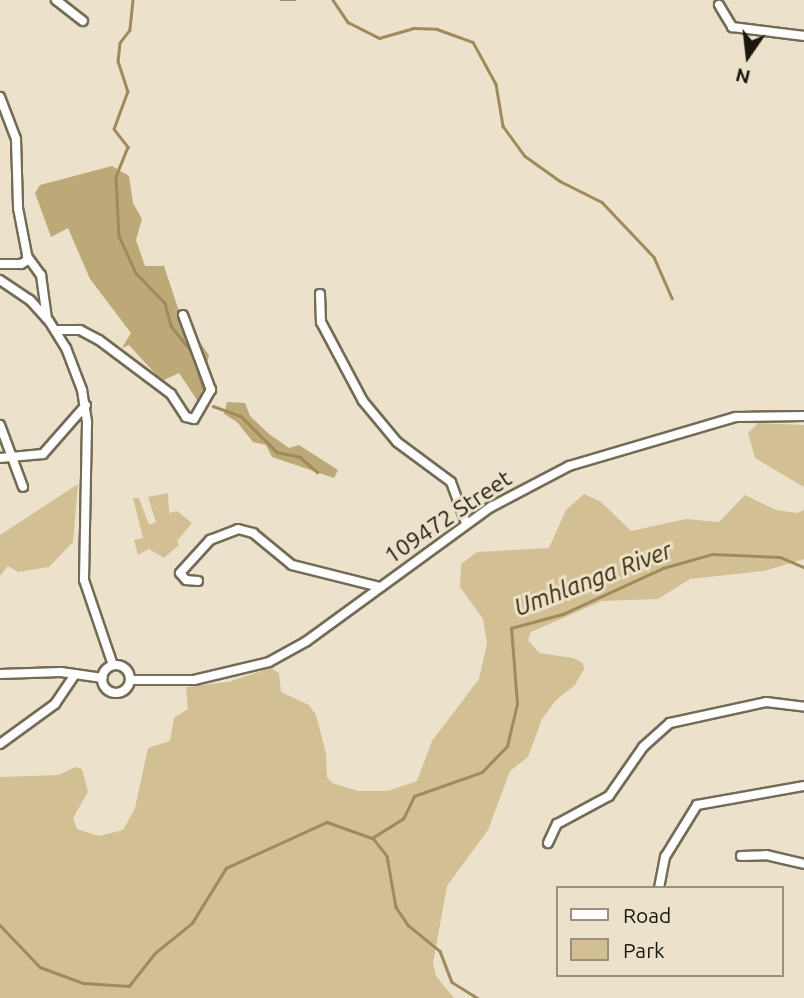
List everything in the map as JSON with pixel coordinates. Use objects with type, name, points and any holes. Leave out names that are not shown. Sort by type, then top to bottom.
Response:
[{"type":"street","points":[[56,0],[83,21]]},
{"type":"street","points":[[719,5],[732,27],[804,36]]},
{"type":"street","points":[[0,97],[16,139],[18,208],[27,256],[41,275],[47,319]]},
{"type":"street","points":[[0,264],[21,264],[27,256]]},
{"type":"street","points":[[0,281],[30,300],[55,330],[66,348],[86,405],[84,580],[113,665]]},
{"type":"street","points":[[320,293],[324,329],[368,408],[404,449],[451,482],[466,523]]},
{"type":"street","points":[[55,330],[80,330],[99,340],[171,394],[186,416],[194,419],[211,390],[183,315]]},
{"type":"street","points":[[0,457],[12,453],[43,454],[86,405]]},
{"type":"street","name":"109472 Street","points":[[130,680],[194,680],[269,662],[307,642],[466,523],[569,466],[736,418],[804,416]]},
{"type":"street","points":[[0,425],[23,487]]},
{"type":"street","points":[[198,581],[186,580],[180,573],[209,540],[238,529],[253,533],[292,565],[380,587]]},
{"type":"street","points":[[103,678],[113,665]]},
{"type":"street","points":[[103,678],[107,689],[118,693],[130,680],[126,669],[113,665]]},
{"type":"street","points":[[0,674],[75,674],[103,678]]},
{"type":"street","points":[[0,744],[55,704],[75,674]]},
{"type":"street","points":[[548,843],[557,824],[609,796],[643,747],[670,723],[766,702],[804,707]]},
{"type":"street","points":[[659,886],[665,857],[697,805],[804,786]]},
{"type":"street","points":[[741,856],[766,855],[804,864]]},
{"type":"green space","points":[[758,423],[804,425],[804,487],[755,458],[748,433]]},
{"type":"green space","points":[[78,484],[73,542],[49,567],[18,572],[8,566],[0,576],[0,535]]},
{"type":"green space","points":[[168,493],[169,513],[177,511],[192,523],[177,541],[179,545],[164,558],[149,549],[138,555],[134,540],[143,538],[133,498],[139,498],[149,525],[156,522],[148,497]]},
{"type":"green space","points":[[584,494],[601,502],[631,531],[686,519],[719,522],[745,495],[776,510],[797,513],[804,510],[804,559],[764,571],[690,579],[658,599],[602,601],[531,632],[528,640],[539,653],[573,658],[583,663],[584,669],[575,685],[556,700],[542,719],[528,757],[510,771],[488,830],[447,886],[433,963],[436,976],[454,998],[0,998],[0,777],[59,775],[75,767],[82,769],[88,792],[73,818],[77,829],[99,836],[123,830],[135,808],[148,748],[170,741],[174,718],[188,709],[186,687],[228,682],[271,668],[279,673],[281,692],[309,705],[316,715],[326,753],[327,777],[332,783],[358,791],[388,791],[417,781],[432,741],[479,679],[487,643],[483,619],[460,587],[461,564],[477,552],[549,548],[566,510]]},
{"type":"shaded area","points":[[112,166],[129,176],[133,203],[142,219],[136,240],[145,266],[164,266],[180,314],[209,355],[199,403],[179,373],[162,381],[129,345],[122,348],[131,333],[90,279],[68,228],[51,237],[35,193],[40,185]]},
{"type":"shaded area","points":[[227,402],[245,403],[250,416],[269,434],[289,448],[299,445],[338,470],[334,478],[272,457],[266,445],[253,442],[237,422],[224,414]]},
{"type":"waterway","points":[[133,0],[130,30],[120,43],[118,61],[128,91],[114,129],[128,147],[116,177],[119,236],[136,273],[165,303],[171,326],[193,353],[205,393]]},
{"type":"waterway","points":[[281,0],[295,0]]},
{"type":"waterway","points":[[333,0],[348,22],[379,38],[413,28],[437,29],[473,42],[496,84],[503,126],[525,156],[560,181],[602,202],[654,257],[672,298]]},
{"type":"waterway","points":[[213,406],[241,416],[277,452],[300,457],[317,472]]},
{"type":"waterway","name":"Umhlanga River","points":[[0,925],[40,967],[83,983],[129,986],[155,953],[192,923],[226,868],[327,822],[372,838],[403,819],[414,796],[482,772],[507,746],[517,704],[511,628],[563,614],[663,568],[712,554],[780,557],[804,567]]},
{"type":"waterway","points":[[373,838],[387,856],[396,907],[408,925],[440,951],[452,982],[478,998]]}]
